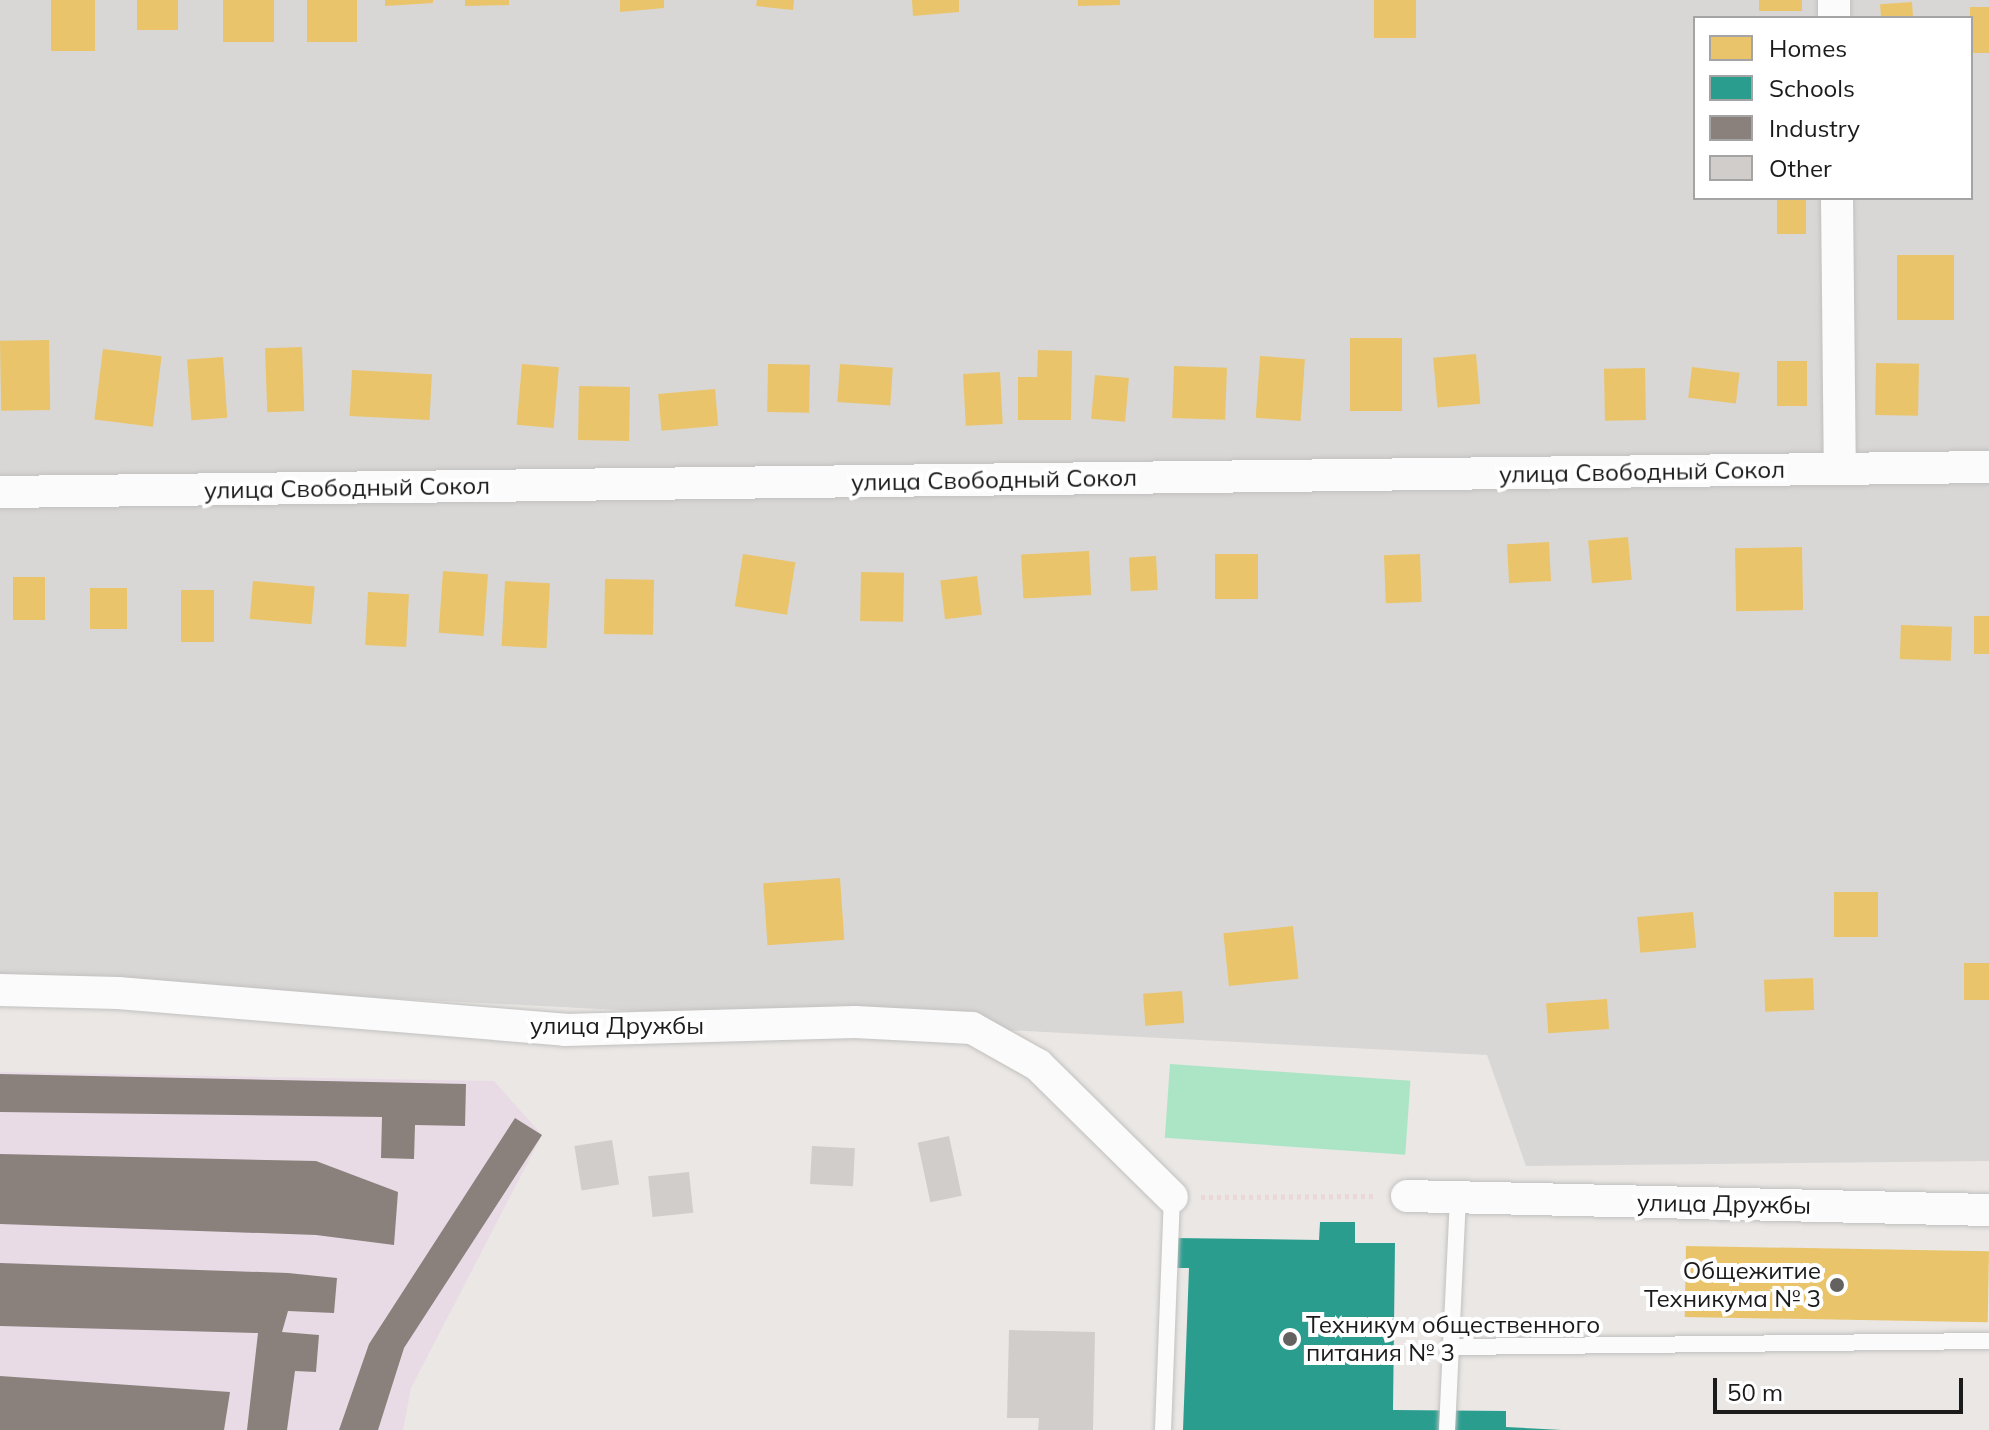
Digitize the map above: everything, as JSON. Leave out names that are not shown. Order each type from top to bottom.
[{"type":"street","points":[[1837,200],[1840,469]]},
{"type":"street","name":"улица Свободный Сокол","points":[[0,492],[1989,467]]},
{"type":"street","name":"улица Дружбы","points":[[0,990],[118,993],[565,1030],[855,1022],[972,1028],[1038,1065],[1172,1197]]},
{"type":"street","name":"улица Дружбы","points":[[1407,1196],[1989,1210]]},
{"type":"lane","points":[[1163,1430],[1172,1197]]},
{"type":"lane","points":[[1447,1430],[1458,1199]]},
{"type":"lane","points":[[1452,1347],[1989,1341]]},
{"type":"path","points":[[1172,1197],[1407,1196]]},
{"type":"shaded area","points":[[0,0],[1989,0],[1989,1161],[1526,1166],[1487,1055],[0,978]]},
{"type":"shaded area","points":[[0,1072],[494,1081],[542,1135],[411,1388],[403,1430],[0,1430]]},
{"type":"green space","points":[[1170,1064],[1410,1081],[1405,1155],[1165,1138]]},
{"type":"building: Homes","points":[[51,0],[95,0],[95,51],[51,51]]},
{"type":"building: Homes","points":[[137,0],[178,0],[178,30],[137,30]]},
{"type":"building: Homes","points":[[223,0],[274,0],[274,42],[223,42]]},
{"type":"building: Homes","points":[[307,0],[357,0],[357,42],[307,42]]},
{"type":"building: Homes","points":[[385,0],[433,0],[433,3],[385,6]]},
{"type":"building: Homes","points":[[465,0],[509,0],[509,5],[465,6]]},
{"type":"building: Homes","points":[[620,0],[664,0],[664,8],[620,12]]},
{"type":"building: Homes","points":[[757,0],[794,0],[793,10],[756,6]]},
{"type":"building: Homes","points":[[912,0],[959,0],[959,12],[913,16]]},
{"type":"building: Homes","points":[[1078,0],[1120,0],[1120,5],[1078,6]]},
{"type":"building: Homes","points":[[1374,0],[1416,0],[1416,38],[1374,38]]},
{"type":"building: Homes","points":[[1759,0],[1802,0],[1802,11],[1759,11]]},
{"type":"building: Homes","points":[[1912,2],[1913,16],[1881,16],[1880,4]]},
{"type":"building: Homes","points":[[1970,7],[1989,7],[1989,53],[1973,53],[1973,16],[1970,16]]},
{"type":"building: Homes","points":[[1777,200],[1806,200],[1806,234],[1777,234]]},
{"type":"building: Homes","points":[[1897,255],[1954,255],[1954,320],[1897,320]]},
{"type":"building: Homes","points":[[1350,338],[1402,338],[1402,411],[1350,411]]},
{"type":"building: Homes","points":[[49,340],[50,410],[1,411],[0,341]]},
{"type":"building: Homes","points":[[302,347],[304,411],[267,412],[265,348]]},
{"type":"building: Homes","points":[[103,349],[162,356],[153,427],[94,419]]},
{"type":"building: Homes","points":[[1038,350],[1072,351],[1071,420],[1018,420],[1018,377],[1037,377]]},
{"type":"building: Homes","points":[[1476,354],[1480,404],[1438,408],[1433,358]]},
{"type":"building: Homes","points":[[1260,356],[1305,359],[1301,421],[1256,418]]},
{"type":"building: Homes","points":[[223,357],[227,418],[191,420],[187,360]]},
{"type":"building: Homes","points":[[1777,361],[1807,361],[1807,406],[1777,406]]},
{"type":"building: Homes","points":[[1876,363],[1919,364],[1918,416],[1875,415]]},
{"type":"building: Homes","points":[[522,364],[559,367],[554,428],[517,425]]},
{"type":"building: Homes","points":[[768,364],[810,365],[809,413],[767,412]]},
{"type":"building: Homes","points":[[840,364],[893,368],[890,406],[837,402]]},
{"type":"building: Homes","points":[[1174,366],[1227,368],[1225,420],[1172,418]]},
{"type":"building: Homes","points":[[1692,367],[1740,373],[1736,404],[1688,398]]},
{"type":"building: Homes","points":[[1645,368],[1646,420],[1605,421],[1604,369]]},
{"type":"building: Homes","points":[[352,370],[432,374],[429,420],[350,416]]},
{"type":"building: Homes","points":[[1000,372],[1003,424],[966,426],[963,374]]},
{"type":"building: Homes","points":[[1095,375],[1129,378],[1125,422],[1091,419]]},
{"type":"building: Homes","points":[[579,386],[630,387],[629,441],[578,440]]},
{"type":"building: Homes","points":[[715,389],[718,426],[661,431],[658,394]]},
{"type":"building: Homes","points":[[1628,537],[1632,580],[1592,583],[1588,540]]},
{"type":"building: Homes","points":[[1549,542],[1551,581],[1509,583],[1507,544]]},
{"type":"building: Homes","points":[[1802,547],[1803,610],[1736,611],[1735,548]]},
{"type":"building: Homes","points":[[1089,551],[1091,595],[1023,598],[1021,555]]},
{"type":"building: Homes","points":[[743,554],[795,562],[787,615],[735,606]]},
{"type":"building: Homes","points":[[1215,554],[1258,554],[1258,599],[1215,599]]},
{"type":"building: Homes","points":[[1420,554],[1422,602],[1386,603],[1384,555]]},
{"type":"building: Homes","points":[[1156,556],[1158,590],[1131,591],[1129,557]]},
{"type":"building: Homes","points":[[443,571],[488,574],[484,636],[439,633]]},
{"type":"building: Homes","points":[[861,572],[904,573],[903,622],[860,621]]},
{"type":"building: Homes","points":[[977,576],[982,615],[945,619],[940,581]]},
{"type":"building: Homes","points":[[13,577],[45,577],[45,620],[13,620]]},
{"type":"building: Homes","points":[[605,579],[654,580],[653,635],[604,634]]},
{"type":"building: Homes","points":[[253,581],[315,586],[311,624],[250,619]]},
{"type":"building: Homes","points":[[505,581],[550,583],[547,648],[502,646]]},
{"type":"building: Homes","points":[[90,588],[127,588],[127,629],[90,629]]},
{"type":"building: Homes","points":[[181,590],[214,590],[214,642],[181,642]]},
{"type":"building: Homes","points":[[368,592],[409,594],[406,647],[365,645]]},
{"type":"building: Homes","points":[[1974,616],[1989,616],[1989,654],[1974,654]]},
{"type":"building: Homes","points":[[1901,625],[1952,627],[1951,661],[1900,659]]},
{"type":"building: Homes","points":[[840,878],[844,940],[768,945],[763,883]]},
{"type":"building: Homes","points":[[1834,892],[1878,892],[1878,937],[1834,937]]},
{"type":"building: Homes","points":[[1693,912],[1696,948],[1640,953],[1637,917]]},
{"type":"building: Homes","points":[[1293,926],[1299,979],[1229,986],[1223,933]]},
{"type":"building: Homes","points":[[1964,963],[1989,963],[1989,1000],[1964,1000]]},
{"type":"building: Homes","points":[[1813,978],[1814,1010],[1765,1012],[1764,980]]},
{"type":"building: Homes","points":[[1182,991],[1184,1023],[1145,1026],[1143,994]]},
{"type":"building: Homes","points":[[1607,999],[1609,1029],[1548,1033],[1546,1003]]},
{"type":"building: Homes","name":"Общежитие Техникума № 3","points":[[1686,1246],[1989,1251],[1988,1322],[1685,1317]]},
{"type":"building: Schools","name":"Техникум общественного питания № 3","points":[[1320,1222],[1355,1222],[1355,1243],[1395,1243],[1393,1410],[1506,1411],[1506,1427],[1562,1430],[1183,1430],[1189,1268],[1172,1268],[1173,1238],[1319,1240]]},
{"type":"building: Industry","points":[[0,1074],[466,1084],[465,1126],[415,1125],[414,1159],[381,1158],[382,1117],[0,1112]]},
{"type":"building: Industry","points":[[515,1118],[542,1135],[404,1348],[378,1430],[339,1430],[369,1344]]},
{"type":"building: Industry","points":[[0,1154],[316,1161],[398,1192],[394,1245],[316,1235],[0,1224]]},
{"type":"building: Industry","points":[[0,1263],[288,1273],[337,1278],[334,1313],[288,1311],[282,1332],[319,1335],[316,1372],[295,1371],[287,1430],[247,1430],[258,1333],[0,1326]]},
{"type":"building: Industry","points":[[0,1376],[230,1392],[224,1430],[0,1430]]},
{"type":"building: Other","points":[[949,1136],[962,1196],[930,1202],[918,1143]]},
{"type":"building: Other","points":[[612,1140],[619,1184],[582,1190],[574,1146]]},
{"type":"building: Other","points":[[812,1146],[855,1148],[853,1186],[810,1184]]},
{"type":"building: Other","points":[[689,1172],[693,1213],[653,1217],[648,1176]]},
{"type":"building: Other","points":[[1009,1330],[1095,1332],[1093,1430],[1038,1430],[1039,1418],[1007,1418]]},
{"type":"place","name":"Общежитие Техникума № 3","points":[[1837,1285]]},
{"type":"place","name":"Техникум общественного питания № 3","points":[[1290,1339]]}]
